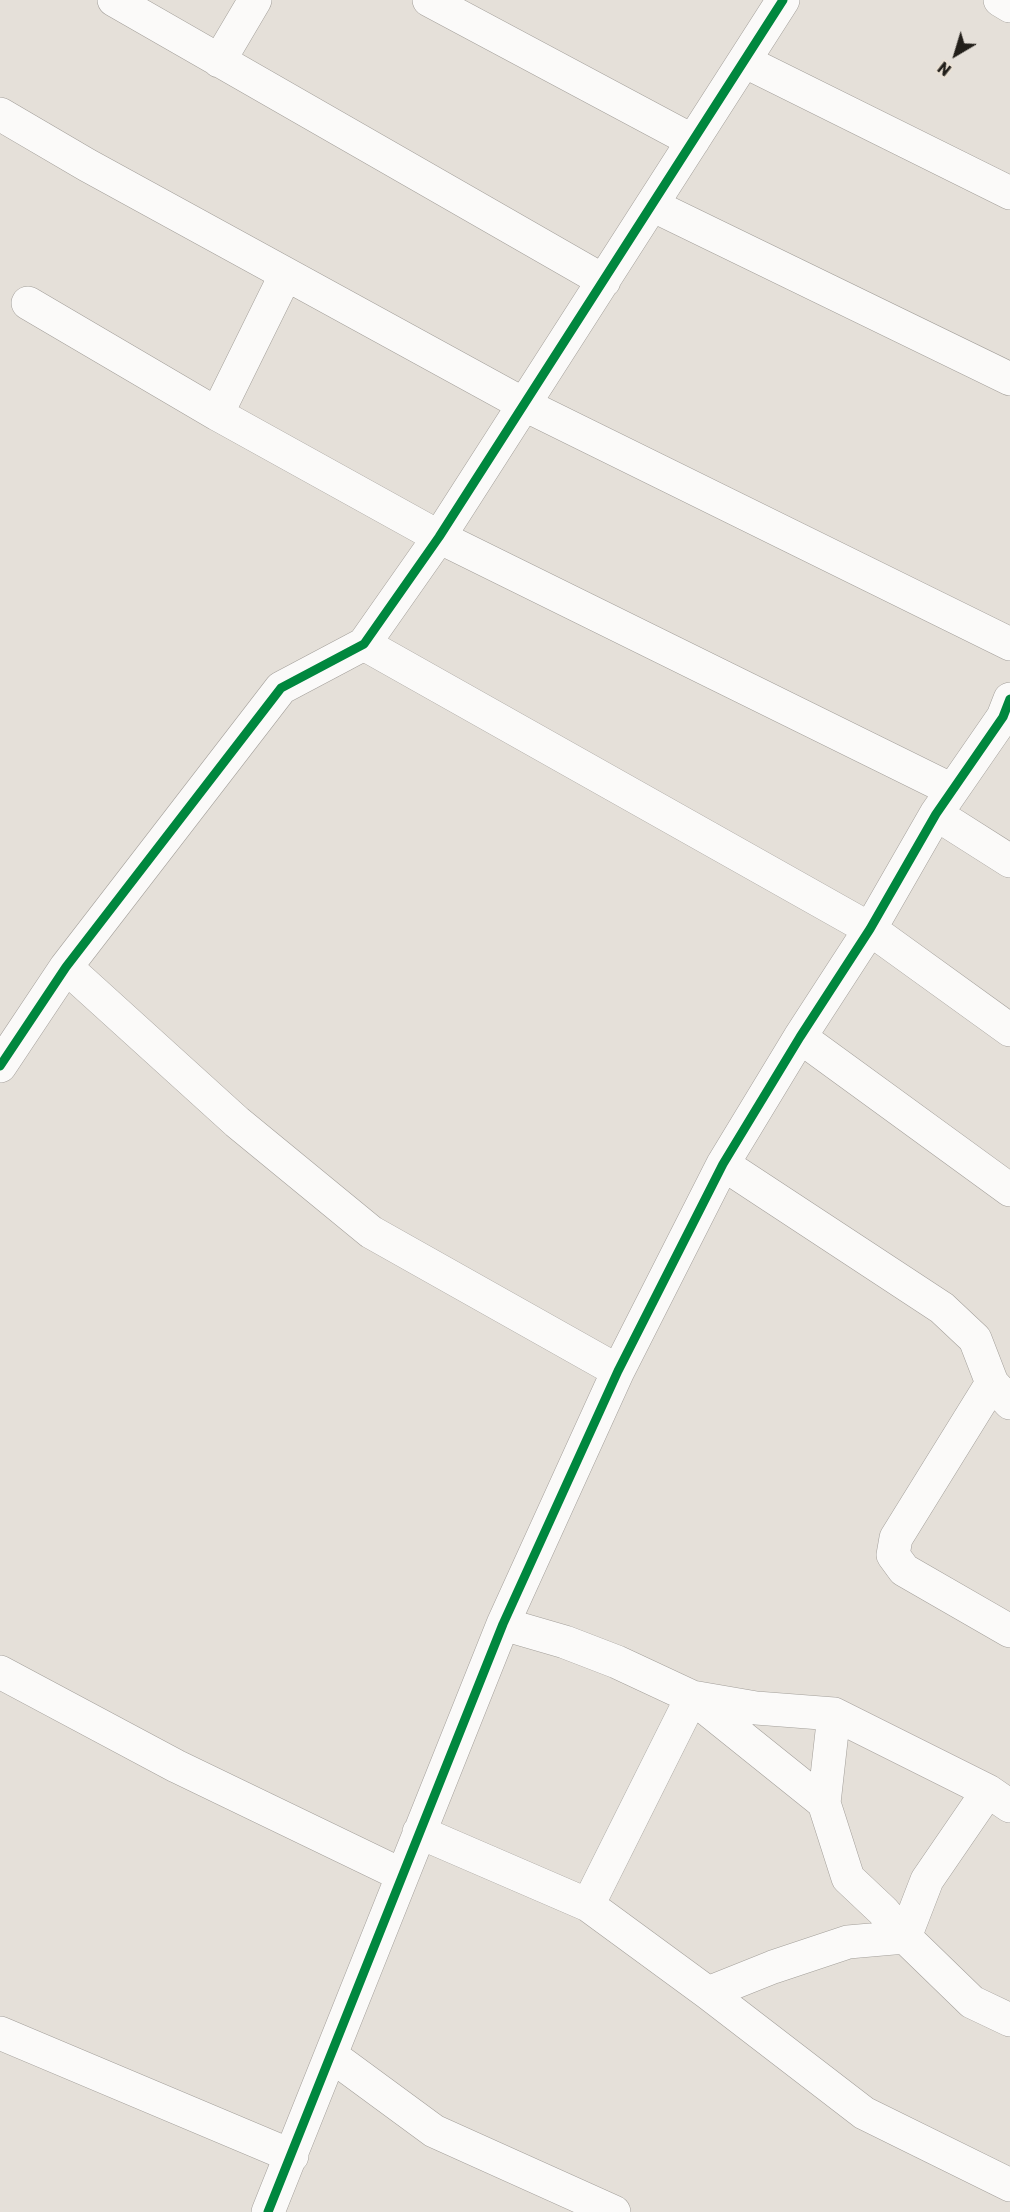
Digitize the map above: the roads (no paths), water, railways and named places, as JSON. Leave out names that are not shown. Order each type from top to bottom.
[{"type":"street","points":[[114,0],[604,281]]},
{"type":"street","points":[[219,61],[255,0]]},
{"type":"street","points":[[429,0],[693,141]]},
{"type":"street","points":[[0,1066],[66,967],[281,688],[364,644],[439,537],[525,405],[783,0]]},
{"type":"street","points":[[1000,0],[1010,6]]},
{"type":"street","points":[[744,61],[1010,193]]},
{"type":"street","points":[[0,114],[87,165],[525,405],[1010,644]]},
{"type":"street","points":[[652,205],[1010,379]]},
{"type":"street","points":[[217,414],[286,274]]},
{"type":"street","points":[[28,303],[217,414],[439,537],[944,802],[1010,861]]},
{"type":"street","points":[[364,644],[870,929],[1010,1030]]},
{"type":"street","points":[[268,2212],[503,1624],[618,1371],[723,1164],[800,1037],[870,929],[944,802],[1008,713]]},
{"type":"street","points":[[66,967],[237,1122],[371,1232],[618,1371]]},
{"type":"street","points":[[800,1037],[1010,1190]]},
{"type":"street","points":[[723,1164],[942,1308],[975,1339],[1001,1393],[896,1538],[893,1555],[904,1570],[1010,1631]]},
{"type":"street","points":[[503,1624],[565,1642],[692,1697],[824,1803]]},
{"type":"street","points":[[0,1672],[176,1766],[402,1875]]},
{"type":"street","points":[[692,1697],[756,1708],[834,1714],[999,1799],[927,1880],[905,1937]]},
{"type":"street","points":[[588,1905],[692,1697]]},
{"type":"street","points":[[834,1714],[824,1803],[848,1878],[972,2002],[1010,2020]]},
{"type":"street","points":[[419,1832],[588,1905],[864,2114],[1010,2185]]},
{"type":"street","points":[[708,1994],[773,1967],[848,1942],[905,1937]]},
{"type":"street","points":[[0,2033],[292,2156]]},
{"type":"street","points":[[332,2056],[434,2131],[614,2212]]}]
